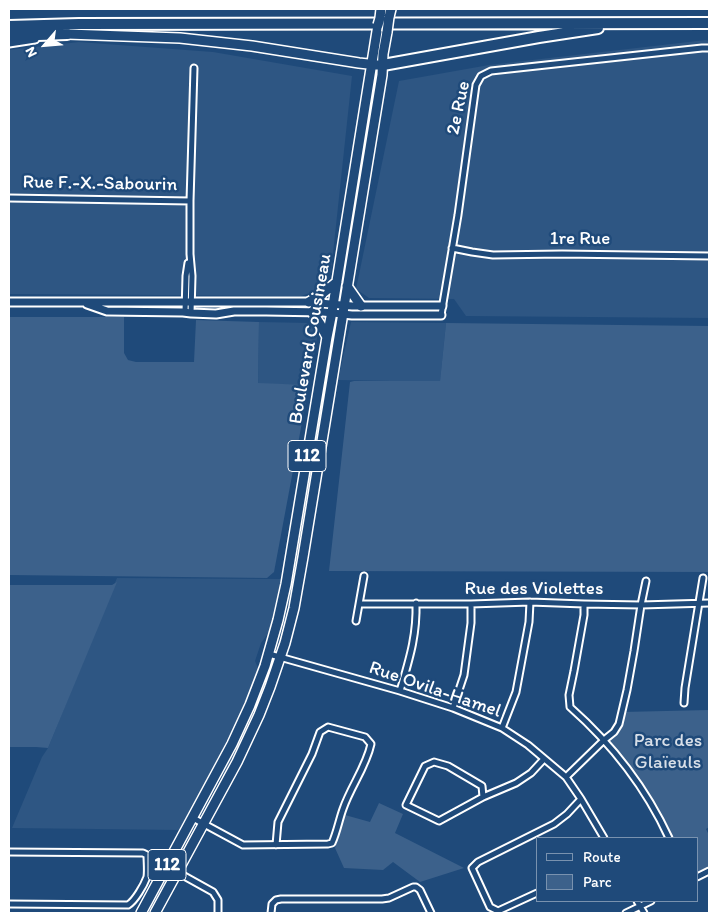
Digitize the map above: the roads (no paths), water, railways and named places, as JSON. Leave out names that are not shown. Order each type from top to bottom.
[{"type":"highway","points":[[377,65],[539,37],[636,23]]},
{"type":"highway","points":[[9,26],[70,24],[709,23]]},
{"type":"highway","points":[[9,36],[67,34]]},
{"type":"main road","name":"Boulevard Cousineau","points":[[155,913],[251,734],[266,697],[290,624],[299,583],[347,286],[377,65],[377,32],[381,9]]},
{"type":"main road","name":"Boulevard Cousineau","points":[[141,913],[194,818],[241,727],[254,696],[278,620],[286,584],[327,337],[377,65],[387,32],[391,9]]},
{"type":"main road","points":[[67,34],[180,38],[252,46],[377,65]]},
{"type":"main road","points":[[327,337],[311,307],[323,293],[337,282]]},
{"type":"main road","points":[[347,286],[361,306]]},
{"type":"street","points":[[9,43],[67,34]]},
{"type":"street","name":"2e Rue","points":[[440,315],[476,85],[481,76],[491,71],[709,48]]},
{"type":"street","name":"Rue F.-X.-Sabourin","points":[[188,313],[186,276],[190,254],[194,68]]},
{"type":"street","name":"Rue F.-X.-Sabourin","points":[[9,198],[190,201]]},
{"type":"street","name":"1re Rue","points":[[452,248],[481,254],[499,255],[709,256]]},
{"type":"street","points":[[9,302],[188,302],[440,315]]},
{"type":"street","points":[[82,302],[108,311],[218,314],[234,311],[311,307]]},
{"type":"street","points":[[343,310],[361,306],[442,306]]},
{"type":"street","points":[[356,621],[364,576]]},
{"type":"street","points":[[684,703],[703,578]]},
{"type":"street","points":[[566,777],[614,732],[619,724],[627,690],[640,605],[646,581]]},
{"type":"street","points":[[502,728],[516,692],[529,622],[530,602]]},
{"type":"street","name":"Rue des Violettes","points":[[359,604],[530,602],[640,605],[709,603]]},
{"type":"street","points":[[400,691],[412,648],[416,603]]},
{"type":"street","points":[[453,708],[464,675],[471,624],[471,604]]},
{"type":"street","points":[[584,604],[584,615],[569,695],[570,708],[604,740],[634,776],[662,822],[669,837]]},
{"type":"street","name":"Rue Ovila-Hamel","points":[[268,654],[400,691],[453,708],[502,728],[528,745],[566,777],[603,837]]},
{"type":"street","points":[[194,818],[243,845],[276,845],[328,844],[332,843],[342,809],[368,758],[371,744],[365,737],[328,727],[320,732],[312,754],[278,822],[276,845]]},
{"type":"street","points":[[483,797],[482,786],[448,766],[434,762],[425,766],[406,805],[439,821],[483,797],[516,783],[531,773],[544,759]]},
{"type":"street","points":[[536,892],[498,911],[490,907],[472,868],[478,862],[554,824],[581,799]]},
{"type":"street","points":[[9,852],[142,853],[146,854],[147,876],[134,901],[130,904],[9,904]]},
{"type":"street","points":[[177,872],[213,892],[218,900],[218,913]]},
{"type":"street","points":[[272,913],[272,904],[276,900],[382,899],[389,898],[413,887],[420,890],[431,913]]},
{"type":"street","points":[[626,913],[639,903],[644,913]]},
{"type":"park label","name":"Parc des Glaïeuls","points":[[668,752]]}]
